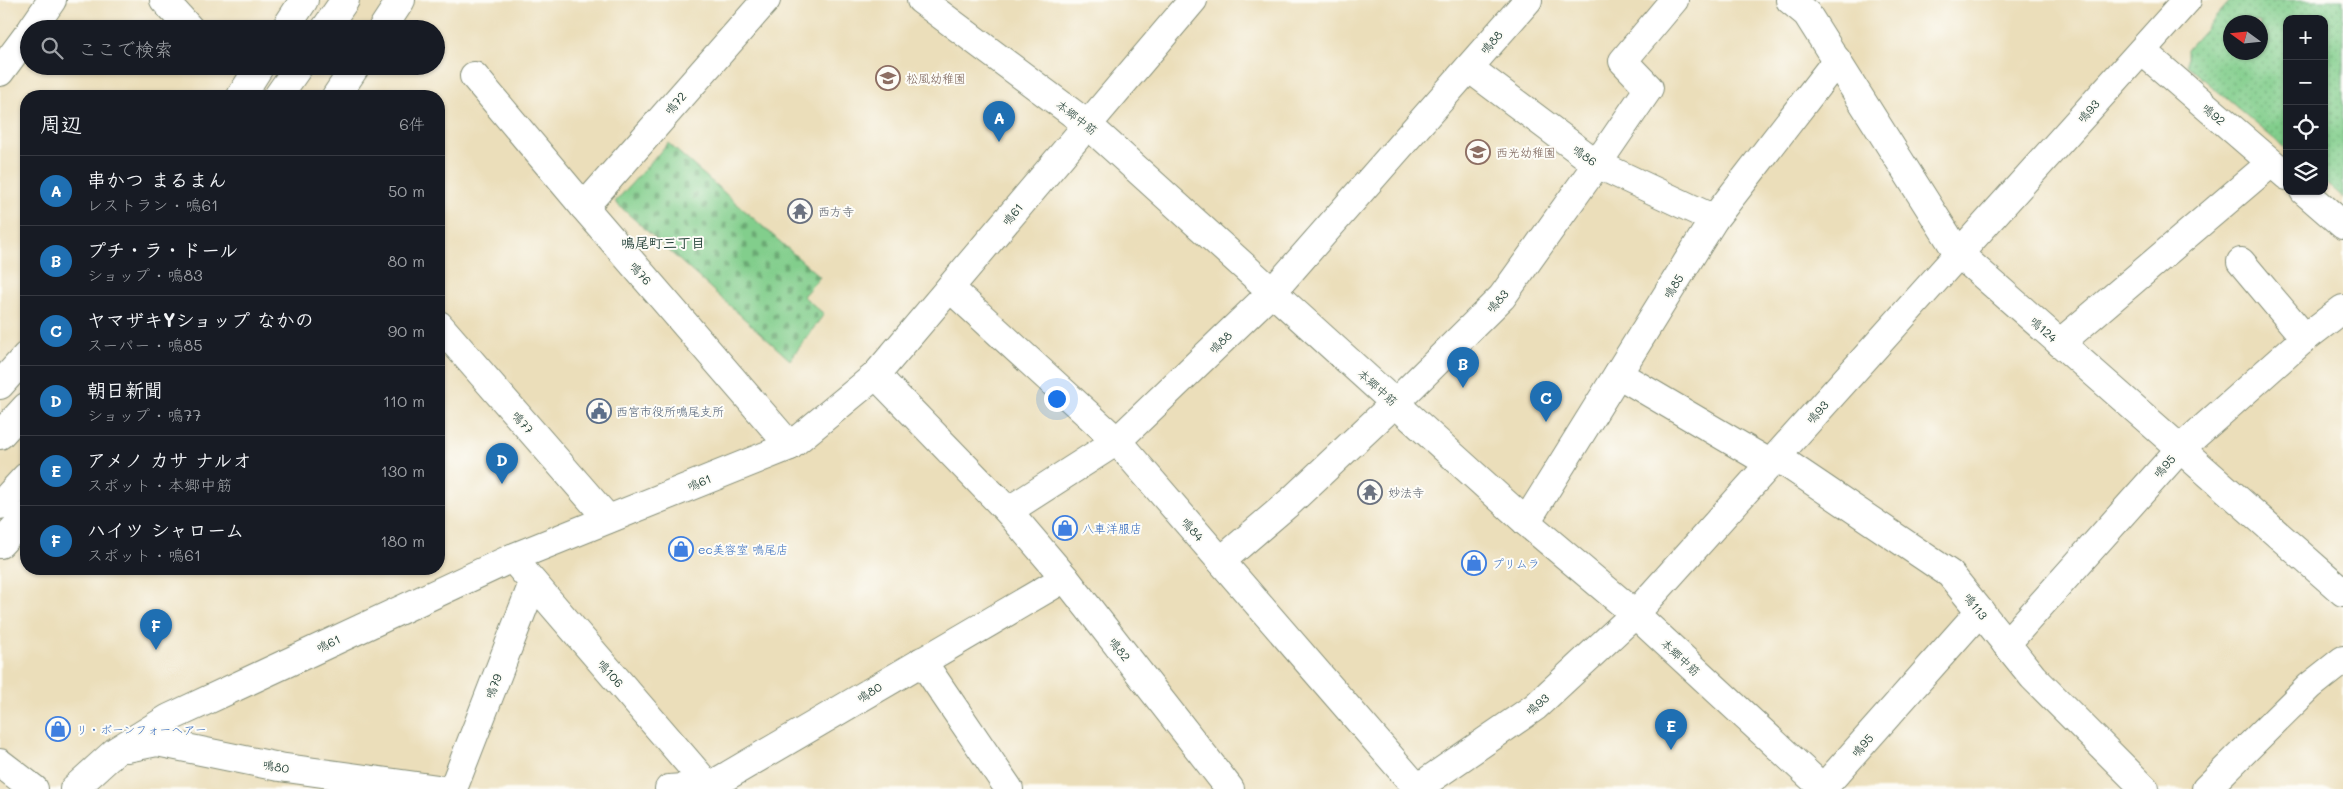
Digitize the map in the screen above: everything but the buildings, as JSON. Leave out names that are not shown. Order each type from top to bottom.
[{"type":"main road","points":[[38,20],[52,0]]},
{"type":"main road","points":[[164,0],[182,20]]},
{"type":"main road","points":[[291,20],[304,0]]},
{"type":"main road","points":[[331,20],[344,0]]},
{"type":"main road","points":[[388,20],[402,0]]},
{"type":"main road","points":[[409,20],[422,0]]},
{"type":"main road","name":"鳴72","points":[[584,207],[766,0]]},
{"type":"main road","name":"本郷中筋","points":[[921,0],[1087,124],[1526,522],[1635,614],[1824,789]]},
{"type":"main road","name":"鳴61","points":[[74,789],[116,751],[169,718],[512,558],[790,446],[876,375],[1193,0]]},
{"type":"main road","name":"鳴88","points":[[1008,511],[1117,441],[1273,291],[1528,0]]},
{"type":"main road","name":"鳴83","points":[[1221,561],[1291,501],[1395,403],[1502,297],[1649,88],[1623,61],[1674,0]]},
{"type":"main road","name":"鳴93","points":[[1417,789],[1535,708],[1635,614],[2187,0]]},
{"type":"main road","name":"鳴124","points":[[1805,5],[1837,60],[1958,253],[2343,592]]},
{"type":"main road","points":[[0,72],[20,45]]},
{"type":"main road","name":"鳴92","points":[[2142,51],[2279,170]]},
{"type":"main road","name":"鳴85","points":[[1526,522],[1714,220],[1837,60]]},
{"type":"main road","name":"鳴86","points":[[1469,68],[1597,164],[1714,220]]},
{"type":"main road","points":[[244,90],[254,75]]},
{"type":"main road","points":[[282,90],[293,75]]},
{"type":"main road","points":[[340,90],[350,75]]},
{"type":"main road","points":[[362,90],[372,75]]},
{"type":"main road","name":"鳴76","points":[[474,76],[790,446]]},
{"type":"main road","points":[[2060,343],[2279,170]]},
{"type":"main road","points":[[2309,195],[2343,225]]},
{"type":"main road","points":[[2240,262],[2305,338]]},
{"type":"main road","name":"鳴84","points":[[950,288],[1117,441],[1417,789]]},
{"type":"main road","name":"鳴95","points":[[2006,644],[2180,448],[2305,338],[2343,309]]},
{"type":"main road","name":"鳴77","points":[[445,332],[608,519]]},
{"type":"main road","points":[[0,385],[20,363]]},
{"type":"main road","name":"鳴113","points":[[1618,374],[1774,461],[1950,574],[2032,677],[2145,789]]},
{"type":"main road","points":[[876,375],[1008,511]]},
{"type":"main road","points":[[0,435],[20,413]]},
{"type":"main road","points":[[0,505],[20,483]]},
{"type":"main road","name":"鳴82","points":[[1008,511],[1065,578],[1230,789]]},
{"type":"main road","points":[[0,544],[20,522]]},
{"type":"main road","name":"鳴106","points":[[512,558],[710,788]]},
{"type":"main road","name":"鳴80","points":[[668,789],[710,788],[1065,578]]},
{"type":"main road","name":"鳴79","points":[[453,789],[533,583]]},
{"type":"main road","name":"鳴95","points":[[1824,789],[1980,611]]},
{"type":"main road","points":[[2206,789],[2310,686],[2343,660]]},
{"type":"main road","points":[[922,661],[1009,789]]},
{"type":"main road","name":"鳴80","points":[[116,751],[157,742],[279,767],[438,789]]},
{"type":"main road","points":[[0,763],[34,789]]},
{"type":"green space","points":[[2231,0],[2343,0],[2343,198],[2328,185],[2328,15],[2283,15],[2283,147],[2187,65],[2187,49]]},
{"type":"green space","points":[[668,143],[820,277],[803,296],[824,314],[790,360],[615,202]]},
{"type":"place","name":"松風幼稚園","points":[[888,78]]},
{"type":"place","name":"串かつ まるまん","points":[[999,142]]},
{"type":"place","name":"西光幼稚園","points":[[1478,152]]},
{"type":"place","name":"西方寺","points":[[800,211]]},
{"type":"place","name":"プチ・ラ・ドール","points":[[1463,388]]},
{"type":"place","name":"西宮市役所鳴尾支所","points":[[599,411]]},
{"type":"place","name":"ヤマザキYショップ なかの","points":[[1546,422]]},
{"type":"place","name":"朝日新聞","points":[[502,484]]},
{"type":"place","name":"妙法寺","points":[[1370,492]]},
{"type":"place","name":"八車洋服店","points":[[1065,528]]},
{"type":"place","name":"ec美容室 鳴尾店","points":[[681,549]]},
{"type":"place","name":"プリムラ","points":[[1474,563]]},
{"type":"place","name":"ハイツ シャローム","points":[[156,650]]},
{"type":"place","name":"リ・ボーンフォーヘアー","points":[[58,729]]},
{"type":"place","name":"アメノ カサ ナルオ","points":[[1671,750]]},
{"type":"district","name":"鳴尾町三丁目","points":[[663,242]]}]
